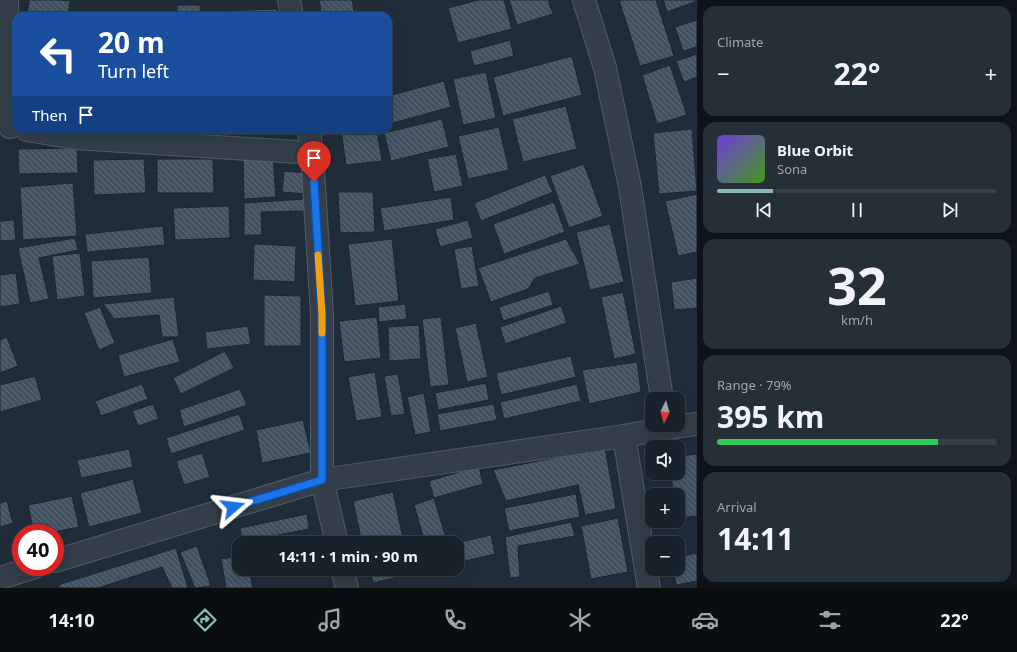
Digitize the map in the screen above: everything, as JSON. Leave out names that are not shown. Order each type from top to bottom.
[{"type":"street","points":[[6,0],[12,110]]},
{"type":"street","points":[[289,0],[291,12]]},
{"type":"street","points":[[584,0],[605,68],[630,187],[661,392]]},
{"type":"street","points":[[51,134],[76,138],[312,153]]},
{"type":"street","points":[[310,134],[322,314],[322,480],[335,536]]},
{"type":"street","points":[[685,425],[697,424]]},
{"type":"street","points":[[64,558],[322,480],[624,436],[645,432]]},
{"type":"street","points":[[624,436],[649,588]]},
{"type":"street","points":[[0,578],[12,574]]},
{"type":"street","points":[[344,576],[347,588]]},
{"type":"building","points":[[29,0],[70,1],[69,12],[28,12]]},
{"type":"building","points":[[319,0],[352,0],[354,12],[321,12]]},
{"type":"building","points":[[478,0],[504,0],[512,29],[458,43],[448,8]]},
{"type":"building","points":[[509,0],[548,0],[553,14],[517,25]]},
{"type":"building","points":[[619,0],[656,0],[674,56],[640,66]]},
{"type":"building","points":[[663,0],[697,0],[697,1],[667,12]]},
{"type":"building","points":[[177,5],[200,5],[201,12],[177,12]]},
{"type":"building","points":[[277,9],[277,12],[214,11]]},
{"type":"building","points":[[697,20],[697,47],[683,51],[675,27]]},
{"type":"building","points":[[510,40],[514,56],[474,66],[470,51]]},
{"type":"building","points":[[697,54],[697,77],[684,82],[676,61]]},
{"type":"building","points":[[572,56],[582,95],[503,116],[493,77]]},
{"type":"building","points":[[670,65],[687,115],[657,124],[642,75]]},
{"type":"building","points":[[486,72],[496,118],[463,125],[453,79]]},
{"type":"building","points":[[444,81],[451,107],[392,123],[392,95]]},
{"type":"building","points":[[566,106],[577,149],[523,162],[512,119]]},
{"type":"building","points":[[442,119],[449,147],[391,161],[384,134],[392,134],[392,131]]},
{"type":"building","points":[[499,127],[509,170],[468,179],[458,136]]},
{"type":"building","points":[[692,129],[697,191],[659,194],[653,133]]},
{"type":"building","points":[[342,134],[378,134],[382,161],[346,165]]},
{"type":"building","points":[[77,148],[78,173],[19,174],[18,149]]},
{"type":"building","points":[[456,154],[463,186],[434,192],[427,159]]},
{"type":"building","points":[[273,156],[276,197],[244,199],[243,158]]},
{"type":"building","points":[[144,159],[146,193],[94,195],[93,160]]},
{"type":"building","points":[[157,159],[213,159],[214,193],[157,193]]},
{"type":"building","points":[[584,164],[603,216],[569,228],[550,176]]},
{"type":"building","points":[[284,171],[306,173],[305,194],[282,192]]},
{"type":"building","points":[[545,175],[553,192],[481,221],[474,203]]},
{"type":"building","points":[[73,183],[77,236],[23,240],[20,187]]},
{"type":"building","points":[[338,192],[373,192],[375,232],[340,233]]},
{"type":"building","points":[[697,194],[697,252],[678,256],[665,201]]},
{"type":"building","points":[[451,197],[454,220],[384,231],[380,208]]},
{"type":"building","points":[[305,199],[306,211],[261,212],[262,235],[244,235],[244,203]]},
{"type":"building","points":[[554,202],[565,232],[504,254],[493,224]]},
{"type":"building","points":[[229,206],[230,238],[175,240],[173,208]]},
{"type":"building","points":[[14,220],[16,240],[0,241],[0,221]]},
{"type":"building","points":[[468,220],[473,238],[440,247],[435,229]]},
{"type":"building","points":[[610,224],[624,282],[590,290],[576,232]]},
{"type":"building","points":[[163,226],[165,245],[87,252],[85,234]]},
{"type":"building","points":[[75,238],[78,250],[39,258],[49,299],[30,303],[18,248]]},
{"type":"building","points":[[392,239],[399,301],[355,306],[348,244]]},
{"type":"building","points":[[566,239],[580,264],[535,278],[528,289],[491,302],[478,268]]},
{"type":"building","points":[[254,244],[296,246],[295,282],[253,280]]},
{"type":"building","points":[[472,246],[479,286],[461,289],[454,249]]},
{"type":"building","points":[[80,253],[85,296],[57,300],[52,256]]},
{"type":"building","points":[[149,257],[152,293],[93,298],[91,261]]},
{"type":"building","points":[[16,273],[20,304],[0,307],[0,275]]},
{"type":"building","points":[[697,278],[697,308],[674,310],[671,282]]},
{"type":"building","points":[[549,291],[553,305],[503,321],[499,307]]},
{"type":"building","points":[[623,292],[636,354],[614,359],[601,297]]},
{"type":"building","points":[[264,295],[301,296],[301,346],[264,346]]},
{"type":"building","points":[[174,297],[179,337],[162,337],[159,315],[114,319],[103,304]]},
{"type":"building","points":[[405,304],[407,319],[379,322],[378,307]]},
{"type":"building","points":[[561,306],[567,323],[505,344],[500,327]]},
{"type":"building","points":[[100,307],[115,343],[99,350],[84,313]]},
{"type":"building","points":[[377,317],[381,358],[344,362],[339,321]]},
{"type":"building","points":[[441,317],[449,385],[430,387],[422,319]]},
{"type":"building","points":[[476,323],[488,377],[467,382],[455,328]]},
{"type":"building","points":[[419,325],[421,359],[389,361],[388,327]]},
{"type":"building","points":[[248,326],[251,344],[207,349],[205,332]]},
{"type":"building","points":[[7,337],[18,366],[0,373],[0,340]]},
{"type":"building","points":[[173,339],[180,362],[124,377],[118,355]]},
{"type":"building","points":[[225,351],[234,368],[181,394],[173,378]]},
{"type":"building","points":[[571,356],[576,377],[501,395],[496,373]]},
{"type":"building","points":[[637,362],[641,392],[589,404],[582,370]]},
{"type":"building","points":[[375,372],[382,417],[356,421],[348,377]]},
{"type":"building","points":[[398,374],[405,414],[391,416],[384,376]]},
{"type":"building","points":[[35,376],[42,400],[0,412],[0,385]]},
{"type":"building","points":[[486,383],[489,400],[438,410],[435,393]]},
{"type":"building","points":[[142,384],[148,399],[101,416],[95,401]]},
{"type":"building","points":[[577,384],[581,401],[504,419],[500,402]]},
{"type":"building","points":[[240,389],[247,405],[184,427],[179,410]]},
{"type":"building","points":[[424,393],[431,432],[415,435],[407,397]]},
{"type":"building","points":[[153,404],[159,419],[138,426],[132,411]]},
{"type":"building","points":[[494,404],[497,420],[440,431],[437,414]]},
{"type":"building","points":[[239,414],[245,430],[171,454],[166,438]]},
{"type":"building","points":[[303,420],[311,453],[262,463],[256,430]]},
{"type":"building","points":[[605,448],[616,509],[585,515],[578,485],[506,501],[493,470]]},
{"type":"building","points":[[129,449],[133,467],[81,478],[77,460]]},
{"type":"building","points":[[202,453],[210,477],[184,485],[176,461]]},
{"type":"building","points":[[697,454],[697,516],[685,517],[685,488],[672,488],[672,480],[685,480],[685,455]]},
{"type":"building","points":[[479,466],[483,484],[434,498],[429,481]]},
{"type":"building","points":[[133,479],[142,513],[89,527],[80,493]]},
{"type":"building","points":[[393,492],[402,536],[360,536],[353,501]]},
{"type":"building","points":[[576,494],[580,517],[509,531],[504,508]]},
{"type":"building","points":[[72,496],[79,527],[64,530],[64,524],[32,524],[28,505]]},
{"type":"building","points":[[434,498],[445,536],[423,536],[414,505]]},
{"type":"building","points":[[7,501],[13,523],[0,527],[0,503]]},
{"type":"building","points":[[307,514],[309,529],[273,536],[241,536],[240,528]]},
{"type":"building","points":[[618,518],[628,572],[591,579],[581,526]]},
{"type":"building","points":[[571,522],[575,536],[518,546],[520,577],[510,578],[505,537]]},
{"type":"building","points":[[491,535],[495,554],[464,561],[464,541]]},
{"type":"building","points":[[197,546],[211,586],[195,588],[180,552]]},
{"type":"building","points":[[176,548],[188,588],[172,588],[162,567],[98,588],[60,588],[58,585]]},
{"type":"building","points":[[697,553],[697,581],[676,585],[674,576],[685,576],[685,556]]},
{"type":"building","points":[[232,557],[232,576],[250,576],[253,588],[226,588],[221,559]]},
{"type":"building","points":[[372,576],[402,576],[373,583]]},
{"type":"slow traffic","points":[[318,255],[322,333]]},
{"type":"route","points":[[233,507],[322,480],[322,314],[314,182]]}]
